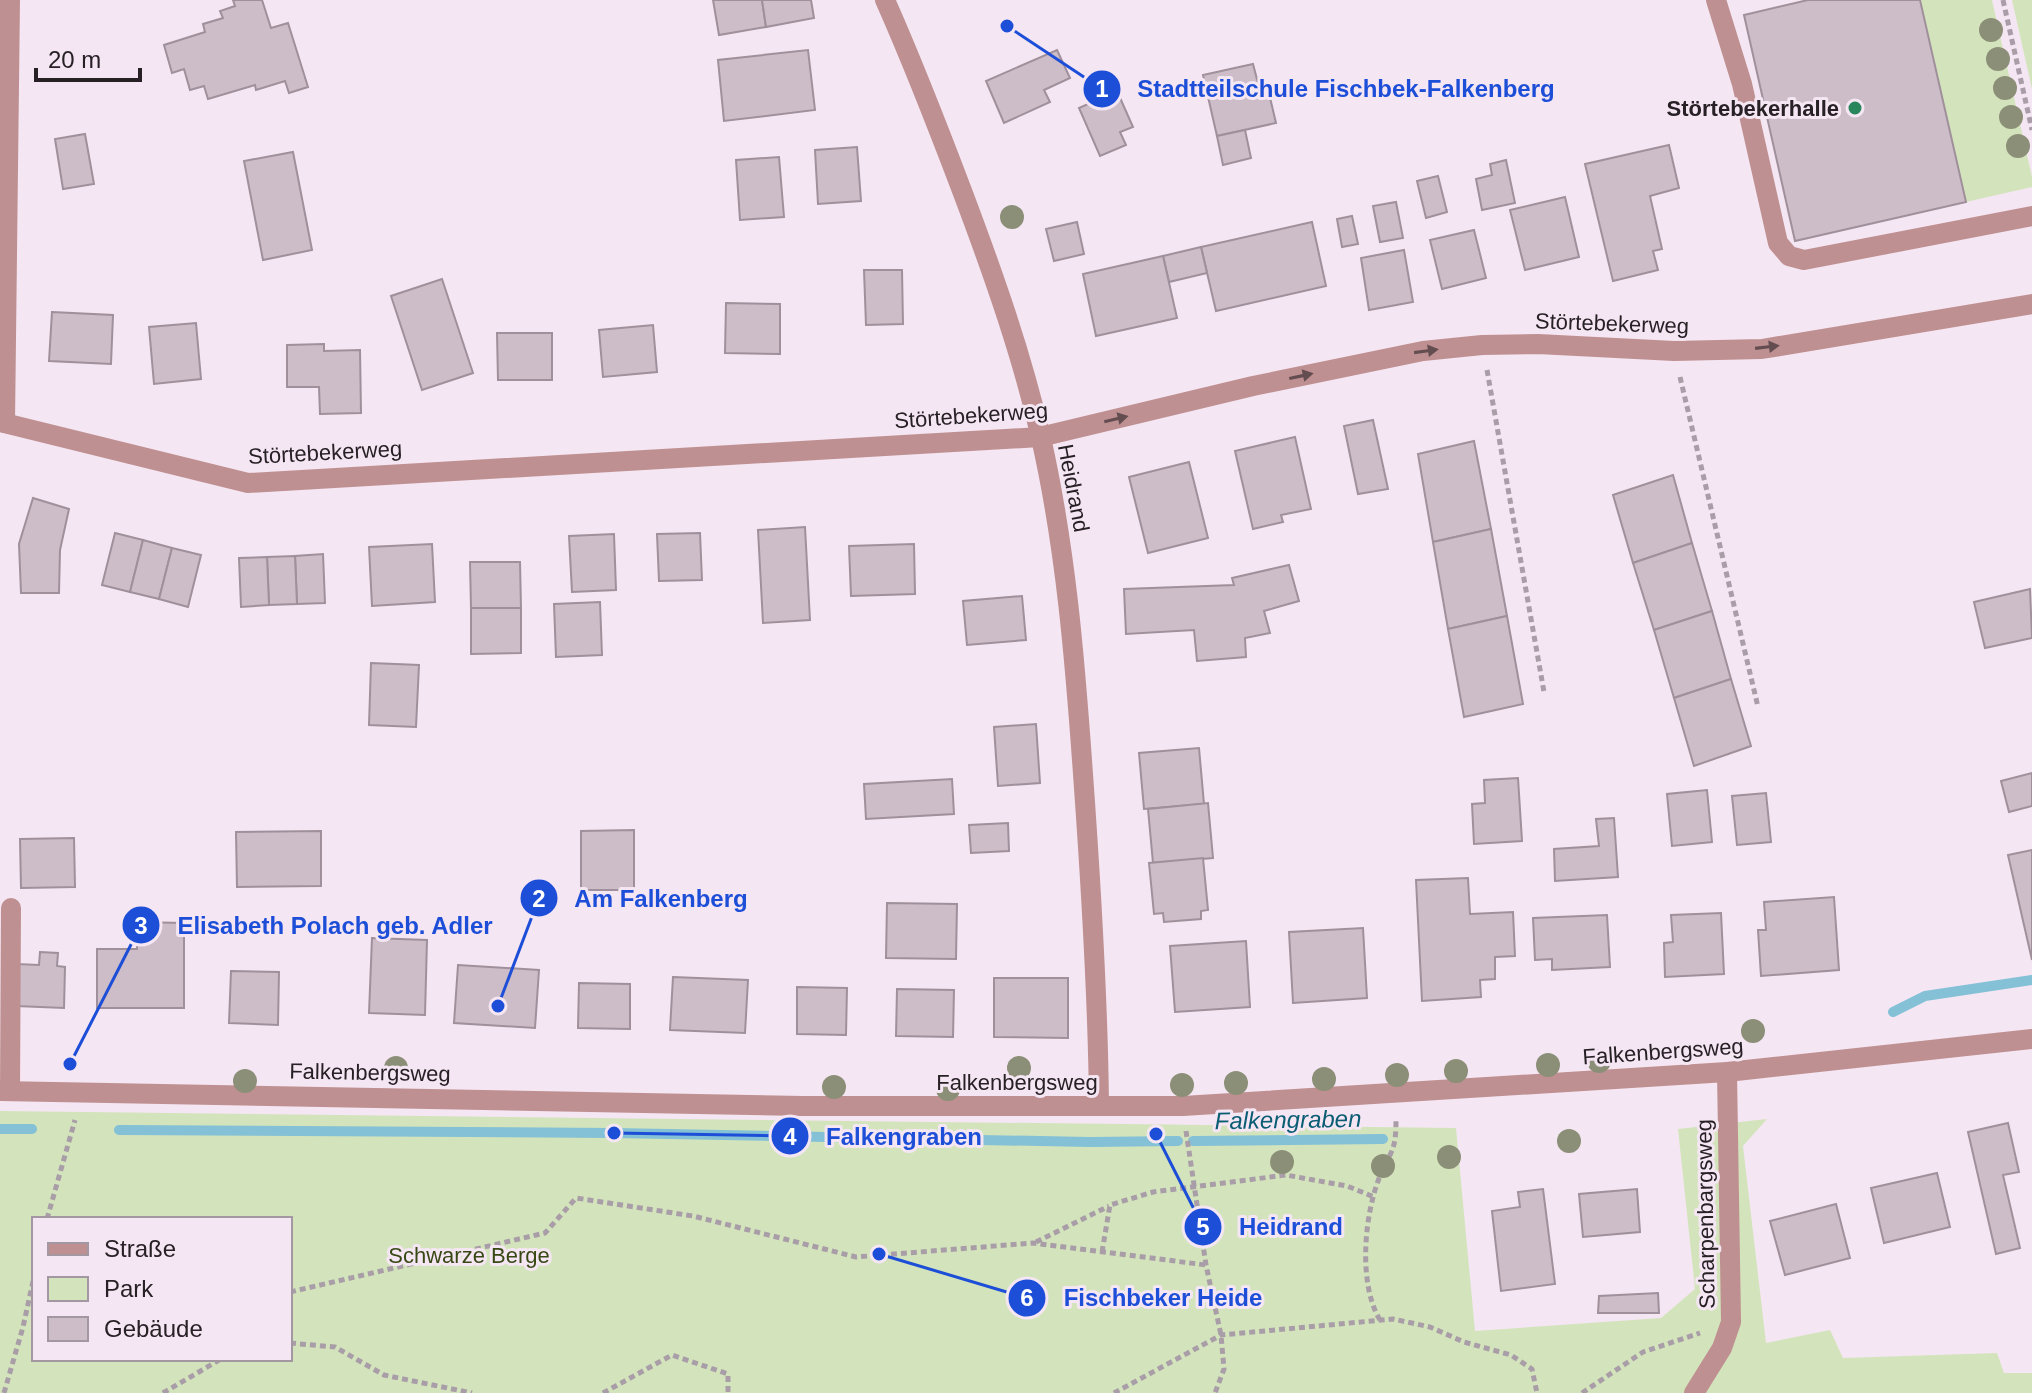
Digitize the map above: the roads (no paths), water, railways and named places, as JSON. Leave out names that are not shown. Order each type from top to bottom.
[{"type":"street","name":"Störtebekerweg","points":[[10,0],[3,423],[248,483],[1040,437],[1423,351],[1482,345],[1538,344],[1674,351],[1762,349],[2032,304]]},
{"type":"street","name":"Heidrand","points":[[885,0],[917,72],[999,289],[1040,437],[1062,552],[1075,667],[1092,904],[1099,1106]]},
{"type":"street","points":[[1716,0],[1742,84],[1778,243],[1789,256],[1804,260],[2032,216]]},
{"type":"street","points":[[5,1091],[11,908]]},
{"type":"street","name":"Falkenbergsweg","points":[[5,1091],[803,1106],[1183,1106],[1727,1072],[2032,1039]]},
{"type":"street","name":"Scharpenbargsweg","points":[[1694,1393],[1722,1348],[1731,1322],[1727,1072]]},
{"type":"waterway","name":"Falkengraben","points":[[1893,1012],[1925,996],[2032,980]]},
{"type":"waterway","name":"Falkengraben","points":[[0,1129],[32,1129]]},
{"type":"waterway","name":"Falkengraben","points":[[119,1130],[1178,1141]]},
{"type":"waterway","name":"Falkengraben","points":[[1193,1141],[1383,1139]]},
{"type":"place","name":"Stadtteilschule Fischbek-Falkenberg","points":[[1007,26]]},
{"type":"place","name":"Störtebekerhalle","points":[[1855,108]]},
{"type":"place","name":"Am Falkenberg","points":[[498,1006]]},
{"type":"place","name":"Elisabeth Polach geb. Adler","points":[[70,1064]]},
{"type":"place","name":"Falkengraben","points":[[614,1133]]},
{"type":"place","name":"Heidrand","points":[[1156,1134]]},
{"type":"place","name":"Fischbeker Heide","points":[[879,1254]]},
{"type":"park label","name":"Schwarze Berge","points":[[469,1255]]}]
